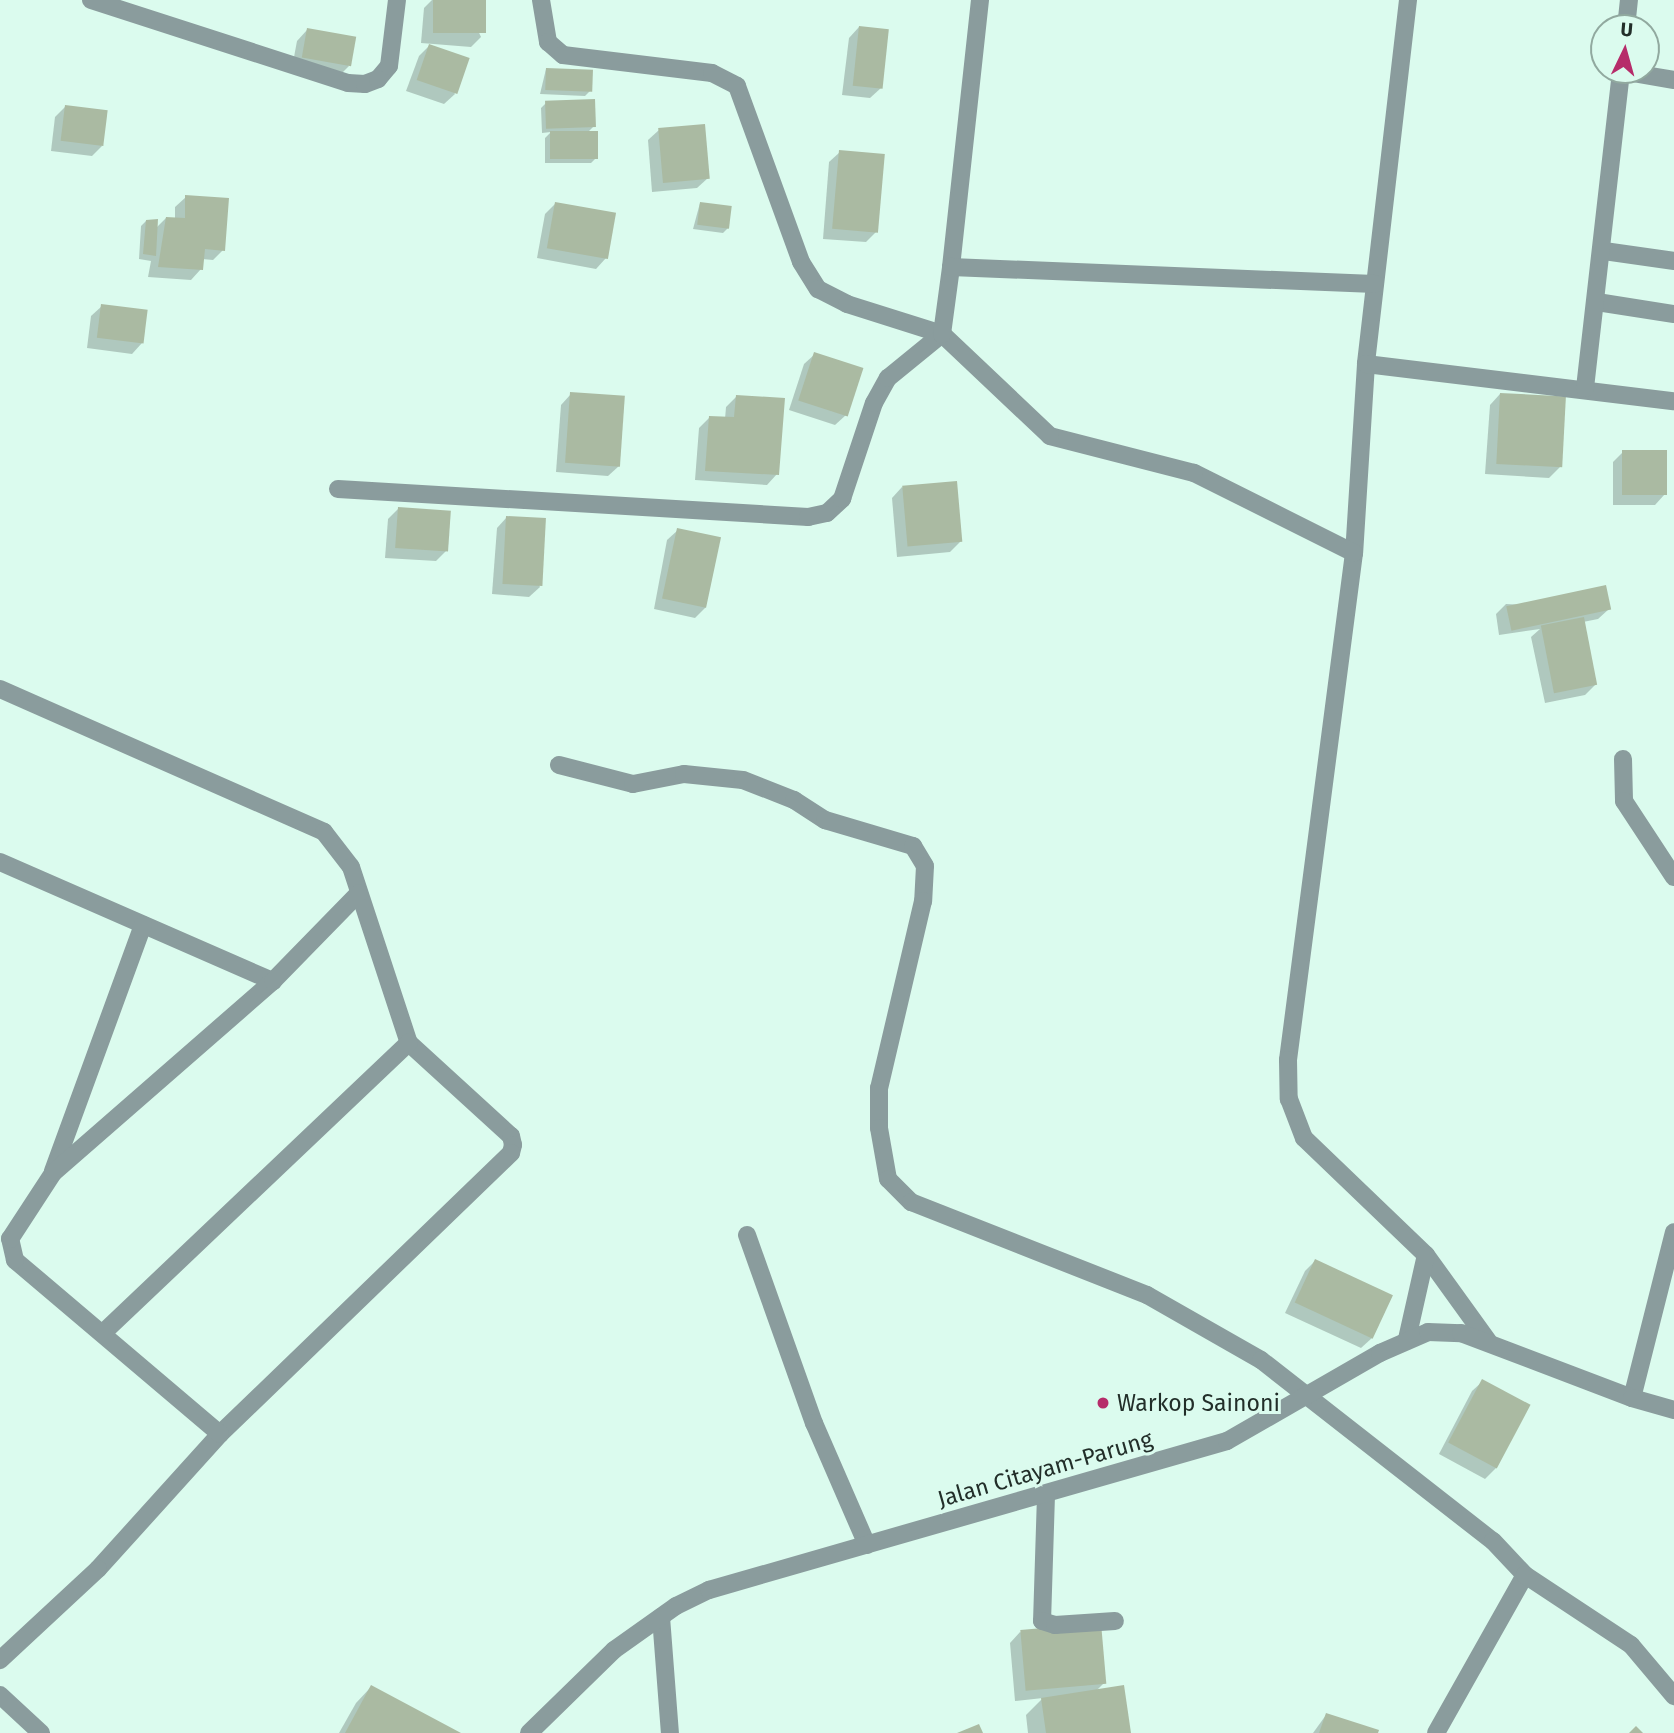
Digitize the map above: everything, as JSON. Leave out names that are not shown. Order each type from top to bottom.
[{"type":"street","points":[[91,0],[348,83],[365,84],[379,79],[389,66],[397,0]]},
{"type":"street","points":[[541,0],[548,42],[564,55],[712,73],[737,86],[801,262],[817,289],[847,304],[942,334],[1050,436],[1194,473],[1354,553]]},
{"type":"street","points":[[338,489],[808,517],[827,513],[842,499],[874,403],[888,378],[942,334],[980,0]]},
{"type":"street","points":[[1408,0],[1366,364],[1354,553],[1288,1060],[1289,1099],[1304,1138],[1426,1255],[1488,1342]]},
{"type":"street","points":[[1585,388],[1604,251],[1620,84]]},
{"type":"street","points":[[1604,251],[1674,261]]},
{"type":"street","points":[[951,267],[1376,284]]},
{"type":"street","points":[[1597,302],[1674,314]]},
{"type":"street","points":[[1366,364],[1585,388],[1674,401]]},
{"type":"street","points":[[0,689],[324,832],[351,867],[409,1043],[511,1136],[510,1153],[220,1434],[98,1569],[0,1660]]},
{"type":"street","points":[[1623,759],[1624,801],[1674,877]]},
{"type":"street","points":[[559,765],[633,784],[684,774],[743,779],[784,795],[825,820],[913,846],[925,866],[923,901],[880,1087],[882,1152],[888,1179],[897,1192],[941,1216],[1013,1240],[1147,1295],[1261,1360],[1305,1397],[1493,1541],[1525,1575],[1631,1645],[1674,1696]]},
{"type":"street","points":[[0,862],[273,981]]},
{"type":"street","points":[[220,1434],[105,1331],[15,1260],[9,1249],[16,1225],[52,1173],[273,981],[359,893]]},
{"type":"street","points":[[52,1173],[143,925]]},
{"type":"street","points":[[105,1331],[409,1043]]},
{"type":"street","points":[[1632,1398],[1674,1233]]},
{"type":"street","points":[[747,1235],[814,1423],[867,1545]]},
{"type":"street","points":[[1407,1339],[1426,1255]]},
{"type":"street","name":"Jalan Citayam-Parung","points":[[529,1733],[614,1650],[661,1617],[709,1590],[1227,1441],[1407,1339],[1441,1331],[1488,1342],[1632,1398],[1674,1410]]},
{"type":"street","points":[[1046,1495],[1042,1621],[1055,1625],[1115,1620]]},
{"type":"street","points":[[1436,1733],[1525,1575]]},
{"type":"street","points":[[661,1617],[670,1733]]},
{"type":"street","points":[[0,1695],[41,1733]]},
{"type":"building","points":[[433,0],[486,0],[486,33],[433,33]]},
{"type":"building","points":[[859,26],[889,29],[883,89],[853,86]]},
{"type":"building","points":[[307,28],[356,37],[351,66],[302,58]]},
{"type":"building","points":[[429,44],[470,58],[457,94],[417,80]]},
{"type":"building","points":[[546,68],[593,70],[592,92],[545,90]]},
{"type":"building","points":[[595,99],[596,127],[546,129],[545,101]]},
{"type":"building","points":[[65,105],[108,110],[103,146],[61,141]]},
{"type":"building","points":[[705,124],[710,179],[663,183],[658,128]]},
{"type":"building","points":[[550,131],[598,131],[598,159],[550,159]]},
{"type":"building","points":[[839,150],[885,154],[878,233],[832,229]]},
{"type":"building","points":[[185,195],[229,198],[225,251],[205,249],[203,270],[158,267],[166,217],[185,218]]},
{"type":"building","points":[[555,202],[616,213],[608,259],[547,248]]},
{"type":"building","points":[[700,202],[732,206],[729,229],[697,225]]},
{"type":"building","points":[[158,219],[156,256],[143,254],[146,220]]},
{"type":"building","points":[[101,304],[148,310],[144,343],[97,338]]},
{"type":"building","points":[[814,352],[863,368],[848,417],[798,401]]},
{"type":"building","points":[[570,392],[625,396],[620,467],[565,463]]},
{"type":"building","points":[[1500,393],[1566,396],[1562,467],[1496,464]]},
{"type":"building","points":[[736,395],[785,398],[779,475],[705,471],[709,416],[734,417]]},
{"type":"building","points":[[1622,450],[1667,450],[1667,495],[1622,495]]},
{"type":"building","points":[[957,481],[962,542],[908,547],[902,486]]},
{"type":"building","points":[[398,507],[451,511],[448,552],[395,548]]},
{"type":"building","points":[[506,516],[546,518],[542,586],[502,584]]},
{"type":"building","points":[[677,528],[721,537],[706,608],[662,598]]},
{"type":"building","points":[[1606,585],[1611,609],[1511,631],[1506,606]]},
{"type":"building","points":[[1584,617],[1597,685],[1554,693],[1541,625]]},
{"type":"building","points":[[1315,1259],[1393,1295],[1373,1339],[1295,1303]]},
{"type":"building","points":[[1482,1379],[1531,1405],[1497,1468],[1448,1443]]},
{"type":"building","points":[[1101,1623],[1106,1684],[1026,1691],[1020,1630]]},
{"type":"building","points":[[371,1685],[461,1733],[345,1733]]},
{"type":"building","points":[[1124,1685],[1131,1733],[1046,1733],[1041,1698]]},
{"type":"building","points":[[1326,1713],[1379,1730],[1378,1733],[1319,1733]]},
{"type":"building","points":[[979,1724],[983,1733],[957,1733]]},
{"type":"building","points":[[1636,1726],[1643,1733],[1629,1733]]},
{"type":"place","name":"Warkop Sainoni","points":[[1103,1403]]}]
